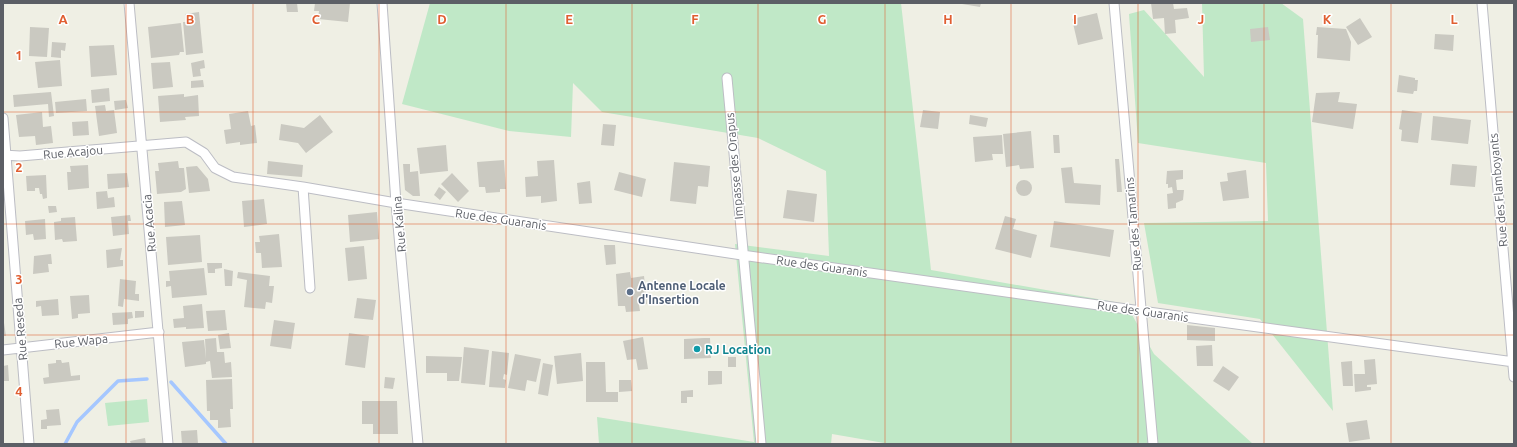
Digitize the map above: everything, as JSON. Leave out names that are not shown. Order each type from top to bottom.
[{"type":"street","name":"Rue Acacia","points":[[129,3],[168,444]]},
{"type":"street","name":"Rue Kalina","points":[[382,3],[396,204],[418,444]]},
{"type":"street","name":"Rue des Tamarins","points":[[1114,3],[1140,311],[1153,444]]},
{"type":"street","name":"Rue des Flamboyants","points":[[1482,3],[1514,377]]},
{"type":"street","name":"Impasse des Orapus","points":[[727,78],[742,255],[745,260],[760,444]]},
{"type":"street","name":"Rue Reseda","points":[[3,118],[29,444]]},
{"type":"street","name":"Rue des Guaranis","points":[[142,146],[186,142],[204,153],[215,168],[233,177],[303,187],[396,204],[742,255],[1513,362]]},
{"type":"street","name":"Rue Acajou","points":[[5,155],[20,156],[142,146]]},
{"type":"street","points":[[303,187],[310,288]]},
{"type":"street","name":"Rue Wapa","points":[[3,350],[159,332]]},
{"type":"green space","points":[[430,3],[901,3],[931,270],[1126,304],[1154,354],[1253,444],[890,444],[832,434],[831,444],[599,444],[597,417],[754,442],[735,244],[829,256],[826,171],[758,138],[602,112],[573,83],[571,137],[509,131],[402,104]]},
{"type":"green space","points":[[1202,3],[1281,3],[1303,19],[1333,411],[1260,319],[1158,303],[1144,223],[1268,221],[1266,163],[1138,143],[1129,14],[1144,10],[1204,77]]},
{"type":"green space","points":[[147,399],[149,422],[108,426],[105,403]]},
{"type":"building","points":[[286,3],[297,3],[298,12],[287,12]]},
{"type":"building","points":[[315,3],[350,3],[348,22],[318,19],[319,11],[314,11]]},
{"type":"building","points":[[956,3],[981,3],[980,7]]},
{"type":"building","points":[[1151,3],[1173,3],[1174,9],[1187,8],[1189,18],[1175,20],[1176,33],[1165,34],[1164,18],[1153,19]]},
{"type":"building","points":[[199,12],[203,53],[186,55],[183,22],[186,22],[185,14]]},
{"type":"building","points":[[1097,13],[1103,39],[1078,45],[1072,19]]},
{"type":"building","points":[[1360,18],[1372,37],[1358,45],[1346,27]]},
{"type":"building","points":[[181,23],[184,52],[180,52],[179,55],[151,58],[148,27]]},
{"type":"building","points":[[30,27],[49,28],[47,57],[29,56]]},
{"type":"building","points":[[1268,27],[1270,40],[1251,42],[1250,29]]},
{"type":"building","points":[[1317,27],[1346,29],[1351,42],[1350,61],[1317,58]]},
{"type":"building","points":[[1435,34],[1454,35],[1453,51],[1434,49]]},
{"type":"building","points":[[52,42],[66,43],[65,51],[61,50],[61,58],[51,57]]},
{"type":"building","points":[[114,45],[117,75],[91,77],[89,46]]},
{"type":"building","points":[[60,60],[62,86],[38,88],[35,62]]},
{"type":"building","points":[[204,60],[205,68],[200,69],[201,76],[193,77],[191,63]]},
{"type":"building","points":[[170,62],[173,87],[153,89],[151,63]]},
{"type":"building","points":[[1399,75],[1418,80],[1417,91],[1414,91],[1413,94],[1397,92]]},
{"type":"building","points":[[203,80],[204,87],[191,88],[191,81]]},
{"type":"building","points":[[109,88],[110,101],[92,103],[91,90]]},
{"type":"building","points":[[51,92],[54,116],[49,117],[48,104],[14,107],[13,95]]},
{"type":"building","points":[[1340,92],[1338,102],[1357,104],[1353,129],[1312,122],[1316,93]]},
{"type":"building","points":[[184,94],[184,97],[198,95],[199,116],[185,117],[186,120],[160,122],[158,96]]},
{"type":"building","points":[[86,99],[87,111],[56,113],[55,102]]},
{"type":"building","points":[[126,100],[128,108],[115,110],[114,101]]},
{"type":"building","points":[[105,105],[106,111],[114,110],[117,133],[99,136],[95,106]]},
{"type":"building","points":[[923,110],[940,112],[938,129],[920,127]]},
{"type":"building","points":[[1402,110],[1422,113],[1418,143],[1401,141],[1402,130],[1399,129]]},
{"type":"building","points":[[248,111],[251,126],[255,125],[257,143],[240,145],[240,142],[226,144],[224,130],[231,129],[229,114]]},
{"type":"building","points":[[42,112],[43,127],[51,126],[53,143],[36,145],[35,136],[19,137],[16,115]]},
{"type":"building","points":[[320,115],[333,132],[306,153],[298,143],[279,140],[281,124],[304,128]]},
{"type":"building","points":[[970,115],[988,118],[986,127],[969,124]]},
{"type":"building","points":[[1433,116],[1471,120],[1468,144],[1431,140]]},
{"type":"building","points":[[88,121],[89,135],[73,136],[72,122]]},
{"type":"building","points":[[603,124],[616,125],[614,146],[601,145]]},
{"type":"building","points":[[1031,131],[1034,168],[1020,169],[1019,165],[1006,167],[1003,134]]},
{"type":"building","points":[[1002,135],[1003,154],[992,154],[993,160],[975,162],[973,137]]},
{"type":"building","points":[[1053,135],[1059,135],[1060,153],[1054,153]]},
{"type":"building","points":[[446,145],[448,171],[420,174],[417,148]]},
{"type":"building","points":[[1115,159],[1119,159],[1122,192],[1117,192]]},
{"type":"building","points":[[504,160],[506,189],[500,189],[500,192],[486,193],[485,187],[479,187],[477,162]]},
{"type":"building","points":[[554,160],[557,201],[541,203],[541,196],[526,197],[525,177],[538,176],[537,161]]},
{"type":"building","points":[[178,161],[179,168],[184,168],[186,189],[181,192],[157,194],[155,171],[159,171],[158,163]]},
{"type":"building","points":[[268,161],[303,165],[302,177],[267,174]]},
{"type":"building","points":[[674,162],[710,166],[708,187],[698,186],[696,204],[670,201]]},
{"type":"building","points":[[403,164],[410,164],[410,172],[418,171],[420,196],[413,196],[405,190]]},
{"type":"building","points":[[1452,164],[1477,166],[1475,187],[1450,185]]},
{"type":"building","points":[[88,165],[89,188],[68,190],[67,172],[71,172],[70,166]]},
{"type":"building","points":[[197,166],[208,179],[210,191],[189,193],[186,167]]},
{"type":"building","points":[[1072,167],[1074,183],[1101,185],[1100,205],[1065,203],[1061,168]]},
{"type":"building","points":[[1183,170],[1183,179],[1176,180],[1177,190],[1184,190],[1183,200],[1176,203],[1176,208],[1168,209],[1167,194],[1173,193],[1172,187],[1168,188],[1168,184],[1166,184],[1167,171]]},
{"type":"building","points":[[1246,170],[1249,198],[1223,201],[1220,182],[1228,181],[1227,173]]},
{"type":"building","points":[[619,172],[646,179],[642,197],[614,190]]},
{"type":"building","points":[[127,173],[129,187],[108,189],[107,174]]},
{"type":"building","points":[[452,173],[469,191],[458,202],[441,184]]},
{"type":"building","points":[[46,175],[47,198],[43,199],[39,188],[35,188],[35,191],[27,191],[26,176]]},
{"type":"building","points":[[1024,180],[1030,182],[1032,188],[1030,194],[1024,196],[1018,194],[1016,188],[1018,182]]},
{"type":"building","points":[[590,181],[592,203],[579,204],[577,183]]},
{"type":"building","points":[[439,187],[446,192],[440,200],[434,195]]},
{"type":"building","points":[[787,190],[817,194],[814,222],[783,218]]},
{"type":"building","points":[[107,191],[108,198],[114,197],[115,207],[97,209],[96,192]]},
{"type":"building","points":[[264,199],[267,224],[244,227],[242,201]]},
{"type":"building","points":[[182,201],[185,225],[165,227],[164,202]]},
{"type":"building","points":[[48,206],[56,206],[57,212],[49,213]]},
{"type":"building","points":[[377,212],[379,239],[350,242],[348,215]]},
{"type":"building","points":[[130,215],[131,221],[128,221],[129,234],[113,236],[111,217]]},
{"type":"building","points":[[1005,216],[1016,219],[1013,229],[1037,235],[1031,258],[995,249]]},
{"type":"building","points":[[75,217],[77,241],[63,242],[62,239],[55,240],[54,222],[61,221],[61,218]]},
{"type":"building","points":[[45,219],[46,239],[34,240],[33,234],[26,235],[25,221]]},
{"type":"building","points":[[1054,221],[1114,230],[1110,257],[1050,247]]},
{"type":"building","points":[[279,234],[282,267],[262,268],[261,253],[256,253],[255,242],[260,242],[259,236]]},
{"type":"building","points":[[200,235],[202,262],[168,265],[166,237]]},
{"type":"building","points":[[604,245],[615,245],[616,264],[606,265]]},
{"type":"building","points":[[364,246],[367,279],[348,281],[345,248]]},
{"type":"building","points":[[122,248],[120,260],[123,260],[123,266],[107,268],[106,250]]},
{"type":"building","points":[[51,254],[52,264],[48,264],[49,272],[33,274],[34,256]]},
{"type":"building","points":[[207,263],[222,263],[222,268],[215,269],[215,273],[208,273]]},
{"type":"building","points":[[204,268],[207,295],[172,298],[171,286],[166,287],[166,281],[170,281],[169,271]]},
{"type":"building","points":[[224,269],[233,271],[232,286],[225,286]]},
{"type":"building","points":[[238,272],[270,276],[269,286],[274,286],[272,303],[266,302],[265,309],[244,307],[247,280],[237,278]]},
{"type":"building","points":[[630,272],[631,278],[644,276],[647,304],[639,305],[640,311],[626,312],[625,306],[618,306],[616,274]]},
{"type":"building","points":[[120,279],[136,281],[135,294],[139,294],[139,301],[124,299],[123,307],[118,306]]},
{"type":"building","points":[[89,295],[90,313],[78,314],[78,318],[72,319],[70,296]]},
{"type":"building","points":[[357,298],[376,300],[373,320],[354,318]]},
{"type":"building","points":[[58,299],[59,315],[42,316],[41,306],[36,307],[36,301]]},
{"type":"building","points":[[202,304],[204,328],[174,328],[173,319],[184,318],[183,306]]},
{"type":"building","points":[[225,310],[227,330],[208,331],[206,311]]},
{"type":"building","points":[[135,311],[144,311],[144,317],[135,318]]},
{"type":"building","points":[[132,312],[133,318],[128,319],[128,324],[113,325],[112,313]]},
{"type":"building","points":[[3,316],[6,336],[3,336]]},
{"type":"building","points":[[274,320],[295,323],[291,349],[270,346]]},
{"type":"building","points":[[1187,325],[1215,328],[1215,341],[1187,340]]},
{"type":"building","points":[[229,333],[231,348],[220,349],[218,335]]},
{"type":"building","points":[[349,333],[369,336],[365,368],[345,365]]},
{"type":"building","points":[[643,337],[648,369],[638,370],[636,359],[627,360],[623,341]]},
{"type":"building","points":[[216,338],[217,352],[224,352],[225,363],[231,362],[232,377],[212,378],[210,361],[206,362],[206,364],[185,367],[182,342],[204,340],[206,359],[205,339]]},
{"type":"building","name":"RJ Location","points":[[710,338],[711,358],[684,359],[684,339]]},
{"type":"building","points":[[1212,345],[1213,366],[1197,366],[1196,346]]},
{"type":"building","points":[[464,347],[489,350],[485,385],[461,383]]},
{"type":"building","points":[[492,351],[509,353],[507,375],[504,374],[503,379],[506,380],[505,388],[489,387]]},
{"type":"building","points":[[581,353],[583,381],[557,384],[554,356]]},
{"type":"building","points":[[515,354],[541,359],[536,382],[527,380],[525,391],[508,388]]},
{"type":"building","points":[[426,356],[462,357],[459,381],[447,381],[447,373],[426,373]]},
{"type":"building","points":[[728,357],[736,357],[736,367],[728,367]]},
{"type":"building","points":[[1375,359],[1377,384],[1367,385],[1367,387],[1371,387],[1371,390],[1355,392],[1354,374],[1365,374],[1364,360]]},
{"type":"building","points":[[56,360],[61,360],[62,363],[69,362],[71,376],[80,375],[80,380],[44,384],[43,378],[49,377],[48,364],[56,363]]},
{"type":"building","points":[[1352,361],[1353,386],[1343,386],[1341,362]]},
{"type":"building","points":[[586,362],[605,362],[606,392],[618,392],[618,402],[586,402]]},
{"type":"building","points":[[543,363],[553,365],[548,396],[538,394]]},
{"type":"building","points":[[8,365],[9,381],[3,381],[3,366]]},
{"type":"building","points":[[1223,366],[1239,377],[1229,391],[1213,381]]},
{"type":"building","points":[[708,371],[722,371],[722,384],[708,385]]},
{"type":"building","points":[[385,377],[395,378],[393,389],[384,388]]},
{"type":"building","points":[[232,379],[233,409],[230,409],[231,427],[218,428],[218,420],[210,420],[210,411],[207,411],[206,380]]},
{"type":"building","points":[[619,380],[631,380],[632,391],[619,392]]},
{"type":"building","points":[[693,390],[693,397],[687,397],[687,403],[681,403],[681,391]]},
{"type":"building","points":[[362,401],[397,401],[398,434],[373,434],[373,424],[362,424]]},
{"type":"building","points":[[59,409],[61,425],[47,426],[47,429],[41,429],[41,420],[47,419],[46,410]]},
{"type":"building","points":[[1367,420],[1370,439],[1349,442],[1346,423]]},
{"type":"building","points":[[197,430],[198,444],[182,444],[181,431]]},
{"type":"building","points":[[145,438],[146,444],[131,444],[130,441]]},
{"type":"waterway","points":[[65,444],[77,422],[118,381],[147,379]]},
{"type":"waterway","points":[[171,382],[226,444]]},
{"type":"place","name":"Antenne Locale d'Insertion","points":[[630,292]]},
{"type":"place","name":"RJ Location","points":[[697,349]]}]
